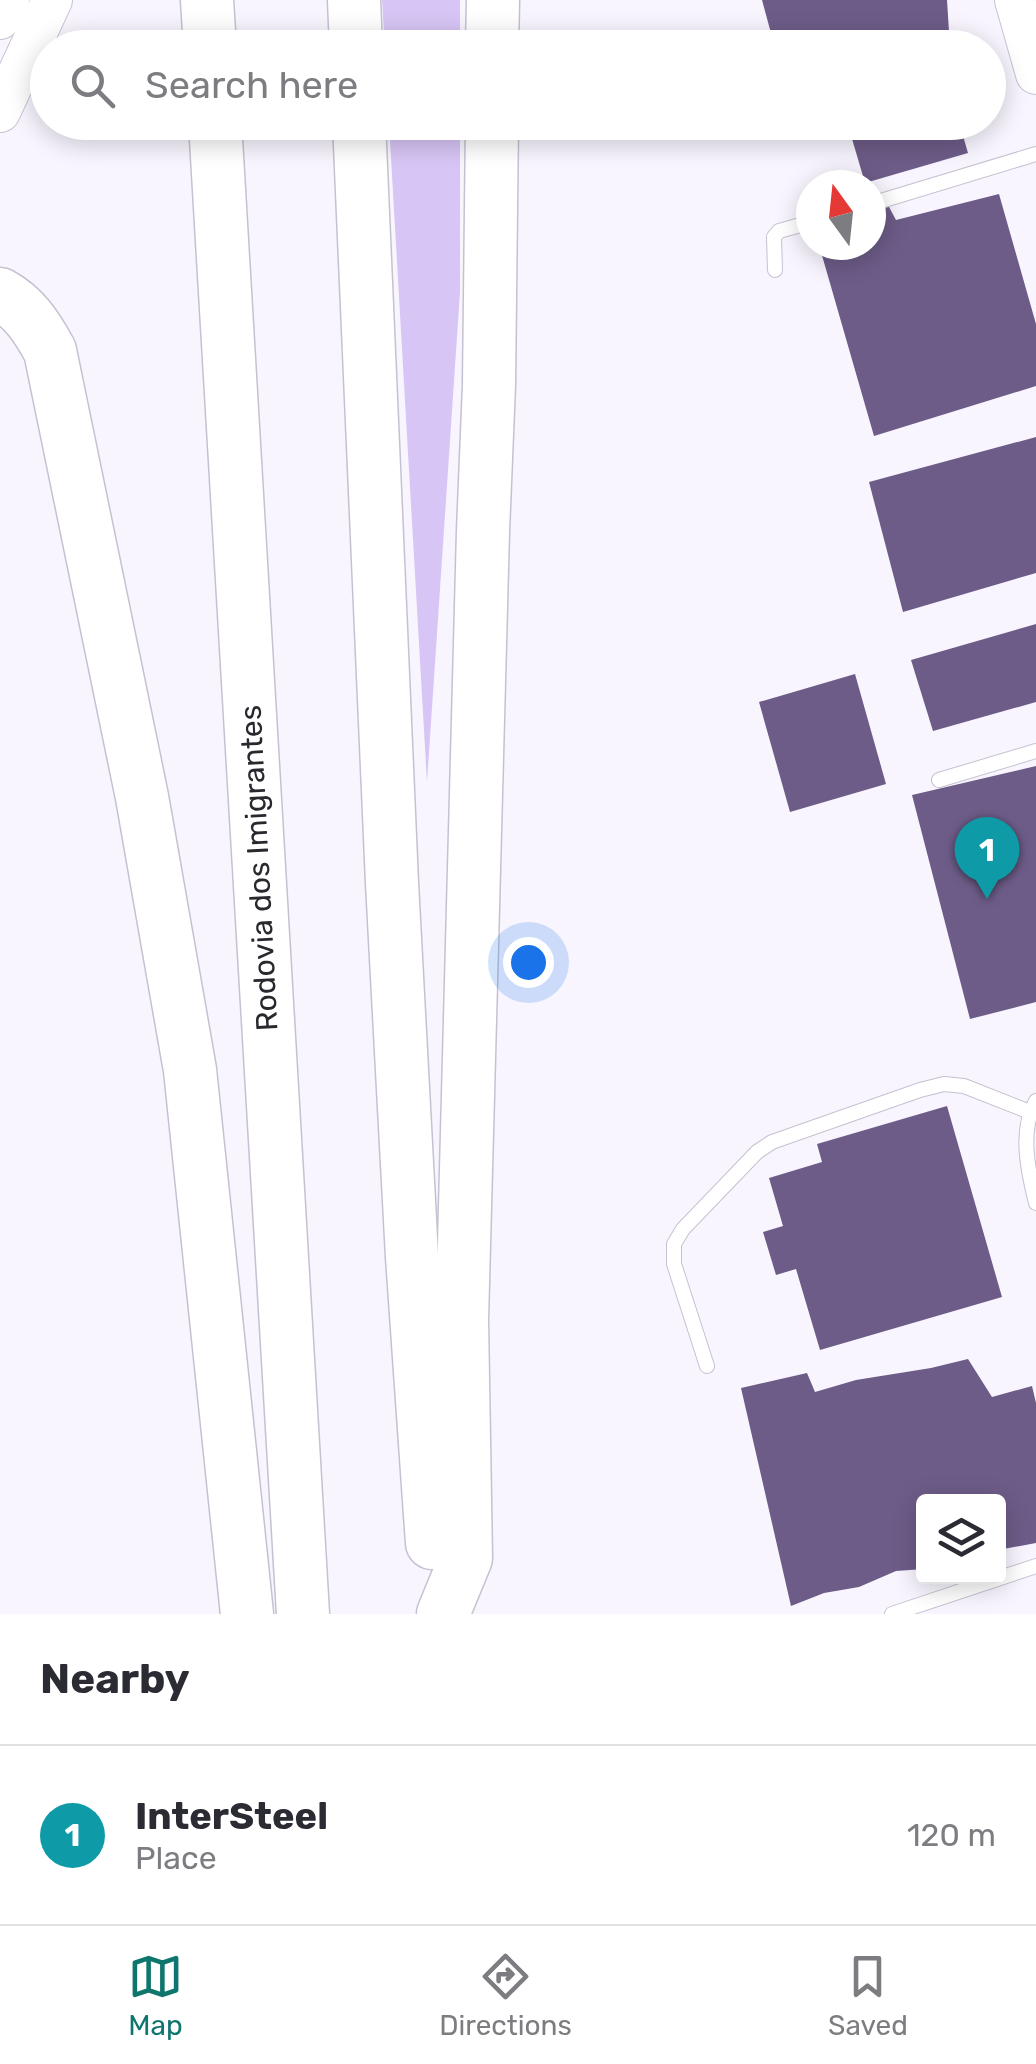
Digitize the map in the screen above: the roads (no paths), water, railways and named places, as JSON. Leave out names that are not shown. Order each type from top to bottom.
[{"type":"highway","points":[[207,0],[209,30]]},
{"type":"highway","points":[[354,0],[355,30]]},
{"type":"highway","points":[[492,30],[493,0]]},
{"type":"highway","name":"Rodovia dos Imigrantes","points":[[215,140],[304,1614]]},
{"type":"highway","points":[[360,140],[411,1238],[440,1614]]},
{"type":"highway","points":[[440,1614],[466,1558],[462,1320],[489,385],[492,140]]},
{"type":"highway","points":[[0,294],[36,324],[50,351],[163,910],[190,1070],[247,1614]]},
{"type":"main road","points":[[0,20],[9,0]]},
{"type":"main road","points":[[38,30],[52,0]]},
{"type":"main road","points":[[1016,0],[1036,74]]},
{"type":"main road","points":[[0,112],[30,47]]},
{"type":"lane","points":[[886,199],[1036,154]]},
{"type":"lane","points":[[775,270],[774,236],[796,226]]},
{"type":"lane","points":[[939,780],[1036,751]]},
{"type":"lane","points":[[707,1366],[674,1264],[674,1244],[683,1229],[757,1152],[772,1142],[920,1090],[944,1084],[964,1086],[1033,1106],[1026,1136],[1036,1203]]},
{"type":"lane","points":[[892,1614],[1036,1566]]},
{"type":"place","name":"InterSteel","points":[[987,899]]}]
